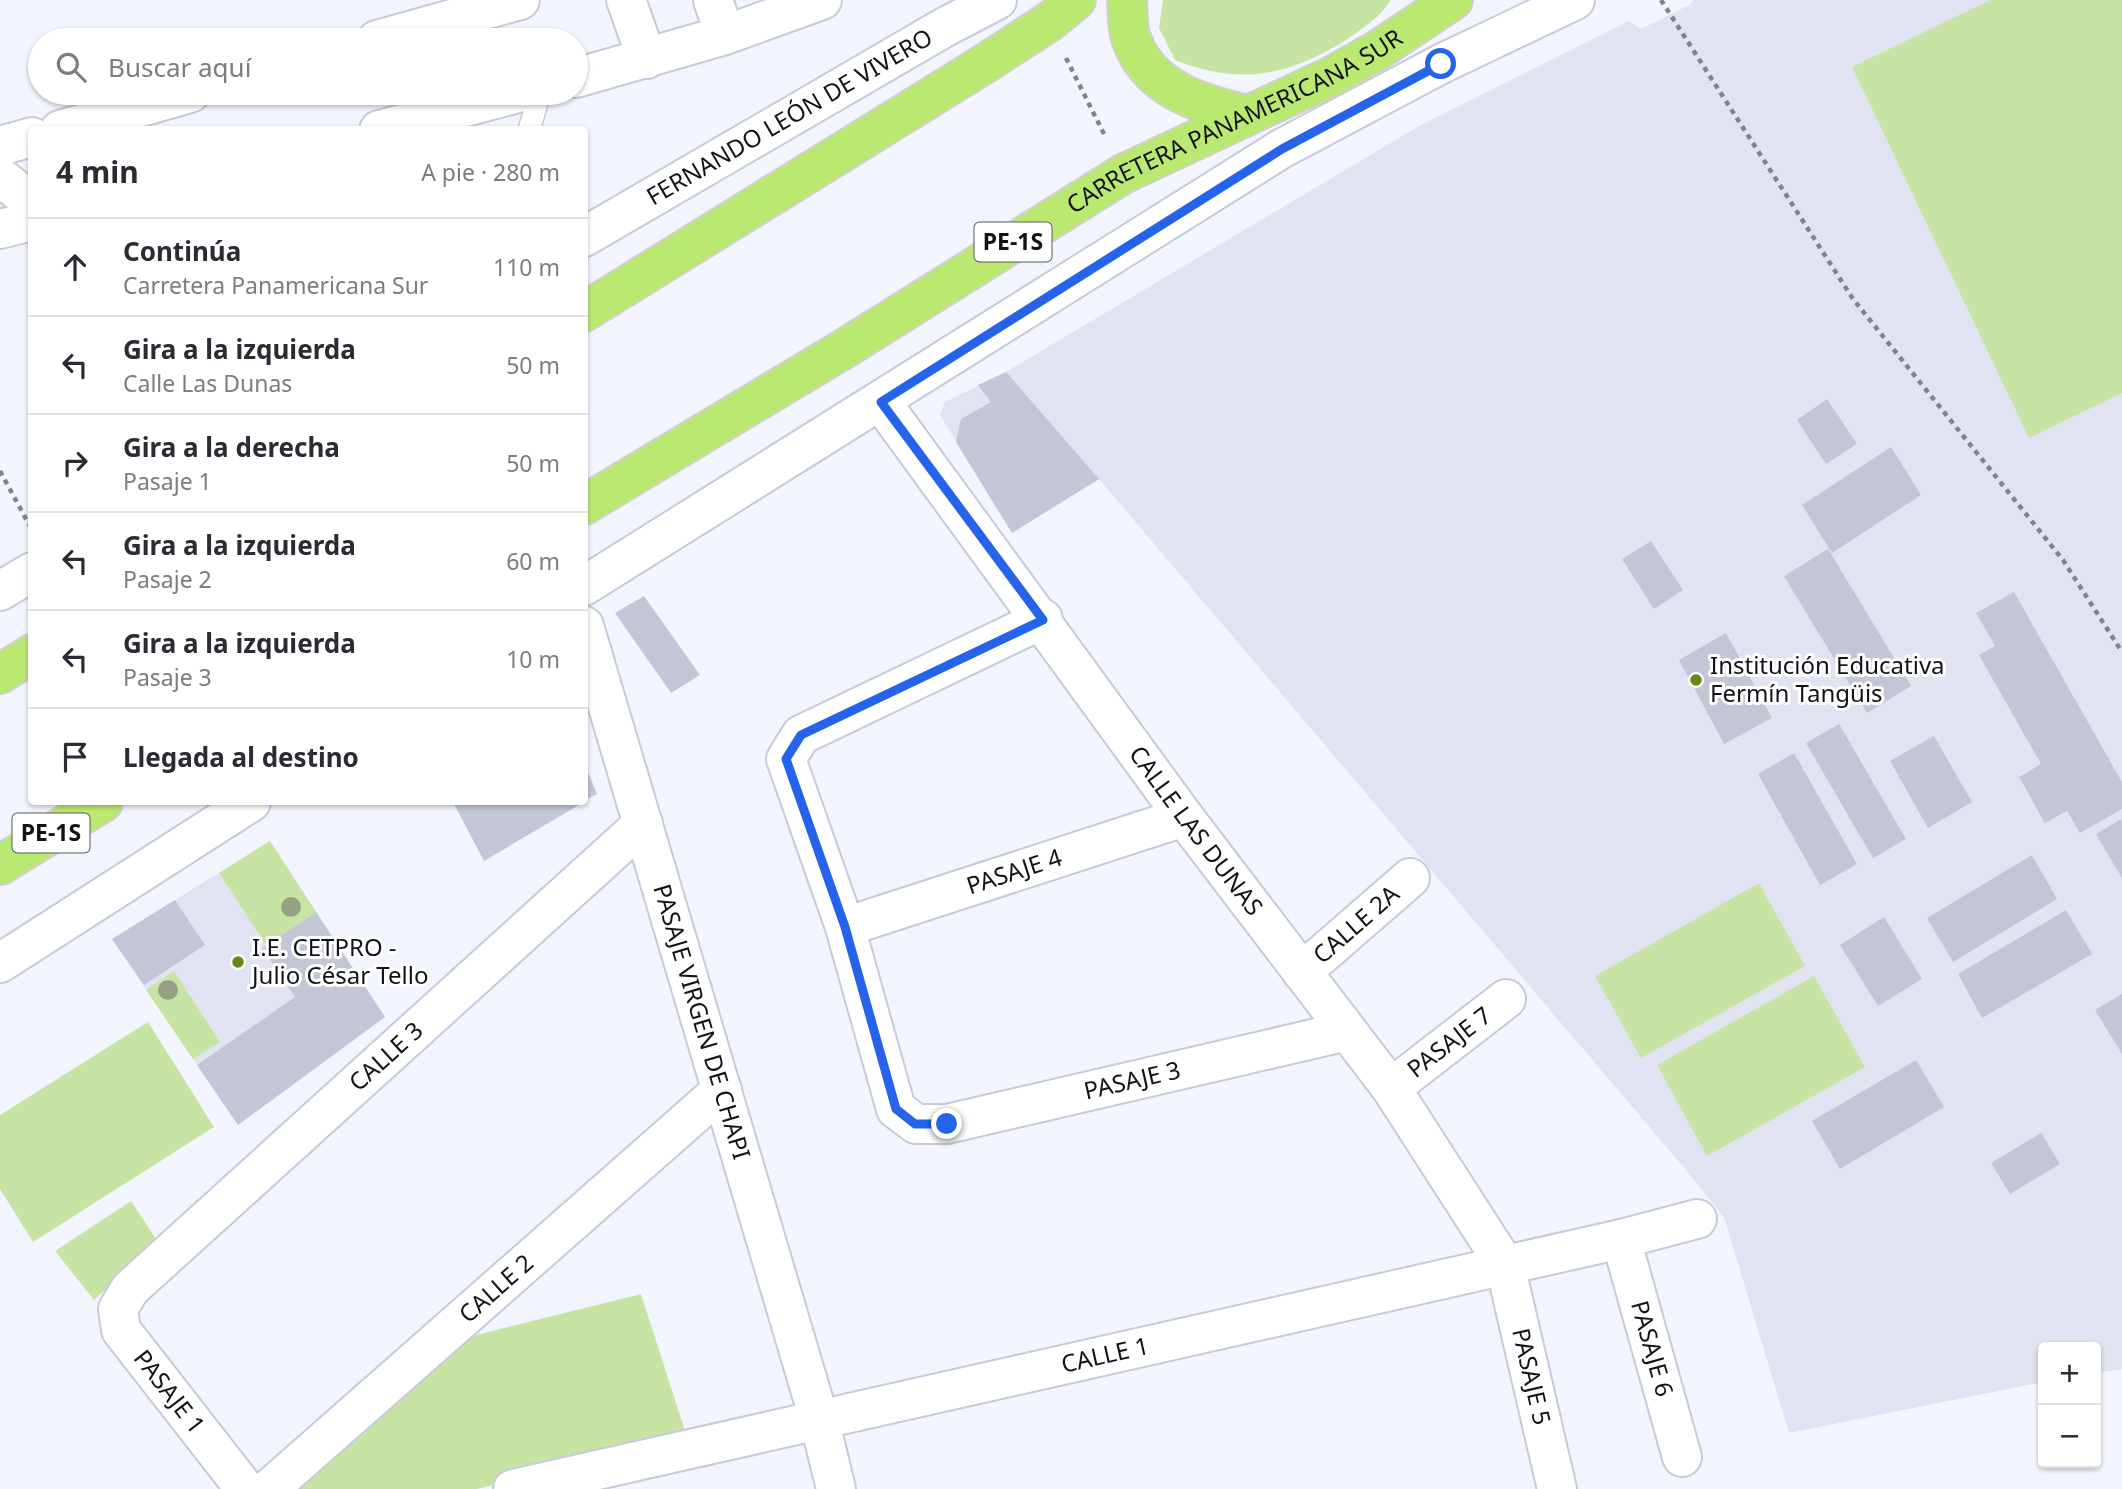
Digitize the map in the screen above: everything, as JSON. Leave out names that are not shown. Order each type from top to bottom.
[{"type":"highway","points":[[1127,0],[1130,37],[1145,64],[1171,90],[1204,105],[1247,115]]},
{"type":"highway","name":"CARRETERA PANAMERICANA SUR","points":[[588,503],[847,347],[1123,174],[1330,78],[1453,0]]},
{"type":"highway","points":[[588,309],[1062,11]]},
{"type":"highway","points":[[0,674],[28,656]]},
{"type":"highway","name":"PE-1S","points":[[0,865],[98,805]]},
{"type":"street","points":[[420,28],[520,0]]},
{"type":"street","points":[[626,0],[647,59]]},
{"type":"street","points":[[588,75],[647,59],[719,18],[821,0]]},
{"type":"street","name":"FERNANDO LEÓN DE VIVERO","points":[[588,230],[997,0]]},
{"type":"street","name":"CARRETERA PANAMERICANA SUR","points":[[588,584],[1282,149],[1441,64],[1575,0]]},
{"type":"street","points":[[74,126],[148,105]]},
{"type":"street","points":[[408,126],[436,122],[484,105]]},
{"type":"street","points":[[0,146],[28,138]]},
{"type":"street","points":[[0,177],[28,199]]},
{"type":"street","points":[[0,229],[28,222]]},
{"type":"street","name":"CALLE LAS DUNAS","points":[[881,402],[1043,620],[1184,817],[1391,1088],[1505,1265]]},
{"type":"street","points":[[0,591],[28,574]]},
{"type":"street","points":[[845,927],[786,759],[801,735],[1043,620]]},
{"type":"street","name":"PASAJE VIRGEN DE CHAPI","points":[[588,639],[819,1419],[836,1489]]},
{"type":"street","points":[[0,963],[246,805]]},
{"type":"street","name":"PASAJE 4","points":[[845,927],[1184,817]]},
{"type":"street","name":"CALLE 3","points":[[130,1289],[643,824]]},
{"type":"street","name":"CALLE 2A","points":[[1302,972],[1410,878]]},
{"type":"street","name":"PASAJE 3","points":[[845,927],[896,1109],[915,1124],[947,1124],[1347,1031]]},
{"type":"street","name":"PASAJE 7","points":[[1391,1088],[1506,999]]},
{"type":"street","name":"CALLE 2","points":[[269,1489],[722,1090]]},
{"type":"street","name":"CALLE 1","points":[[513,1489],[1621,1240],[1697,1219]]},
{"type":"street","name":"PASAJE 6","points":[[1621,1240],[1682,1457]]},
{"type":"street","name":"PASAJE 5","points":[[1505,1265],[1557,1489]]},
{"type":"street","name":"PASAJE 1","points":[[130,1289],[118,1309],[121,1330],[245,1489]]},
{"type":"lane","points":[[530,126],[536,105]]},
{"type":"path","points":[[1661,0],[1853,299],[2063,560],[2122,652]]},
{"type":"path","points":[[1062,11],[1123,174]]},
{"type":"path","points":[[0,471],[28,523]]},
{"type":"shaded area","name":"Institución Educativa Fermín Tangüis","points":[[1693,0],[2122,0],[2122,1369],[2101,1372],[2101,1342],[2038,1342],[2038,1383],[1789,1433],[1724,1217],[1691,1176],[1099,479],[1012,533],[940,415],[945,402],[1006,372],[1419,126],[1629,21],[1641,29],[1691,4]]},
{"type":"shaded area","name":"I.E. CETPRO - Julio César Tello","points":[[270,841],[385,1017],[238,1125],[112,939]]},
{"type":"green space","points":[[1163,0],[1391,0],[1365,27],[1325,52],[1284,69],[1242,75],[1221,73],[1175,60],[1159,28]]},
{"type":"green space","points":[[1990,0],[2122,0],[2122,393],[2029,438],[1852,67]]},
{"type":"green space","points":[[270,841],[316,912],[266,945],[219,873]]},
{"type":"green space","points":[[1759,883],[1805,966],[1641,1058],[1595,976]]},
{"type":"green space","points":[[174,971],[220,1042],[193,1059],[146,990]]},
{"type":"green space","points":[[1814,976],[1865,1067],[1707,1156],[1657,1065]]},
{"type":"green space","points":[[148,1022],[214,1127],[33,1242],[0,1189],[0,1115]]},
{"type":"green space","points":[[131,1201],[158,1242],[94,1300],[55,1251]]},
{"type":"green space","points":[[641,1294],[687,1437],[477,1489],[296,1489],[472,1336]]},
{"type":"building","points":[[1006,372],[1099,479],[1012,533],[956,442],[961,419],[991,402],[978,385]]},
{"type":"building","points":[[1827,399],[1857,444],[1826,464],[1797,420]]},
{"type":"building","points":[[1891,447],[1921,495],[1832,553],[1802,505]]},
{"type":"building","points":[[1651,541],[1683,590],[1654,609],[1622,559]]},
{"type":"building","points":[[1828,549],[1911,686],[1867,713],[1784,576]]},
{"type":"building","points":[[2014,592],[2122,782],[2122,809],[2080,833],[2067,811],[2045,823],[2019,777],[2041,764],[1979,655],[1995,646],[1976,613]]},
{"type":"building","points":[[644,596],[700,675],[671,693],[615,613]]},
{"type":"building","points":[[1726,633],[1772,718],[1724,744],[1679,660]]},
{"type":"building","points":[[1839,724],[1906,839],[1873,858],[1806,743]]},
{"type":"building","points":[[1934,736],[1972,802],[1928,828],[1890,761]]},
{"type":"building","points":[[1794,753],[1857,864],[1820,885],[1758,774]]},
{"type":"building","points":[[588,772],[597,794],[588,799]]},
{"type":"building","points":[[455,805],[579,805],[484,861]]},
{"type":"building","points":[[2121,819],[2122,821],[2122,878],[2096,834]]},
{"type":"building","points":[[2032,855],[2057,899],[1953,962],[1927,918]]},
{"type":"building","points":[[175,900],[205,945],[144,985],[112,939]]},
{"type":"building","points":[[2066,910],[2092,954],[1982,1018],[1958,974]]},
{"type":"building","points":[[316,912],[385,1017],[238,1125],[197,1065],[295,997],[262,948]]},
{"type":"building","points":[[1884,917],[1922,979],[1878,1006],[1840,945]]},
{"type":"building","points":[[2122,994],[2122,1054],[2095,1010]]},
{"type":"building","points":[[1916,1060],[1944,1107],[1840,1169],[1812,1121]]},
{"type":"building","points":[[2041,1133],[2060,1164],[2010,1194],[1991,1163]]},
{"type":"place","name":"Institución Educativa Fermín Tangüis","points":[[1696,680]]},
{"type":"place","name":"I.E. CETPRO - Julio César Tello","points":[[238,962]]},
{"type":"route","points":[[947,1124],[915,1124],[896,1109],[845,927],[786,759],[801,735],[1043,620],[881,402],[1282,149],[1441,64]]}]
